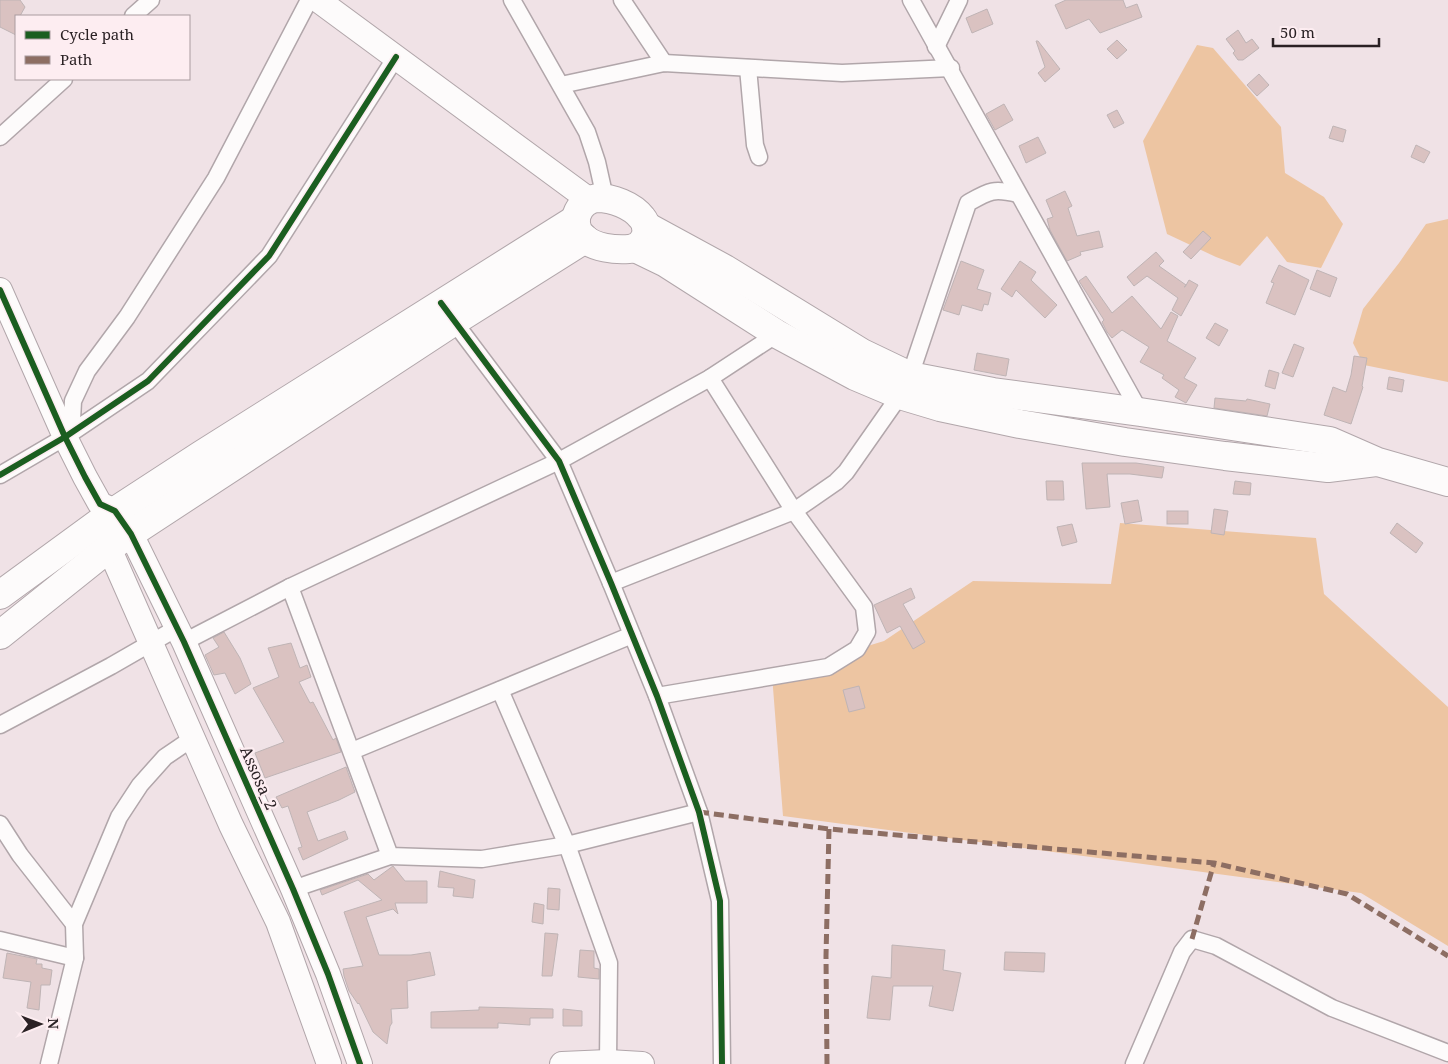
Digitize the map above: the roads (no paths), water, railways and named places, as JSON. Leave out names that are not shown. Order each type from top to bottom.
[{"type":"highway","points":[[0,595],[447,313],[589,214],[627,206],[643,219],[640,237]]},
{"type":"highway","points":[[589,214],[610,248],[640,237],[725,269],[862,353],[905,386]]},
{"type":"highway","points":[[640,237],[666,263],[777,334],[855,376],[991,404],[1126,442],[1328,468],[1378,462]]},
{"type":"highway","points":[[991,404],[1140,412],[1330,441],[1378,462],[1448,482]]},
{"type":"highway","points":[[0,635],[111,524]]},
{"type":"street","points":[[134,15],[151,0]]},
{"type":"street","points":[[70,433],[73,401],[87,371],[127,317],[216,178],[309,0]]},
{"type":"street","points":[[318,0],[396,57],[589,214]]},
{"type":"street","points":[[512,0],[587,132],[597,162],[589,214]]},
{"type":"street","points":[[622,0],[664,63]]},
{"type":"street","points":[[911,0],[936,47],[951,68],[1018,194],[1140,412]]},
{"type":"street","points":[[936,47],[959,0]]},
{"type":"street","points":[[0,476],[70,433],[148,381],[269,256],[396,57]]},
{"type":"street","points":[[561,85],[664,63],[842,73],[951,68]]},
{"type":"street","points":[[748,68],[755,145],[759,157]]},
{"type":"street","points":[[0,137],[63,80]]},
{"type":"street","points":[[611,583],[794,511],[836,482],[846,472],[905,386],[968,203],[988,192],[1001,190],[1018,194]]},
{"type":"street","points":[[1,296],[70,433],[84,477],[111,524],[151,642],[231,826],[278,922],[329,1064]]},
{"type":"street","points":[[447,313],[559,461],[657,696],[699,812],[720,901],[722,1064]]},
{"type":"street","points":[[0,725],[111,666],[151,642],[181,635],[290,587],[559,461],[710,378],[777,334]]},
{"type":"street","points":[[657,696],[828,667],[857,649],[867,632],[864,607],[794,511],[710,378]]},
{"type":"street","name":"Assosa_2","points":[[111,524],[181,635],[293,889],[328,974],[360,1064]]},
{"type":"street","points":[[290,587],[390,856]]},
{"type":"street","points":[[352,750],[632,635]]},
{"type":"street","points":[[500,690],[567,845],[609,963],[608,1062]]},
{"type":"street","points":[[49,1064],[75,958],[74,924],[118,816],[140,785],[165,757],[194,738]]},
{"type":"street","points":[[293,889],[390,856],[482,859],[567,845],[699,812]]},
{"type":"street","points":[[0,824],[20,855],[74,924]]},
{"type":"street","points":[[1134,1064],[1182,952],[1192,939],[1216,946],[1332,1008],[1448,1053]]},
{"type":"street","points":[[0,940],[75,958]]},
{"type":"street","points":[[562,1064],[608,1062],[642,1064]]}]
